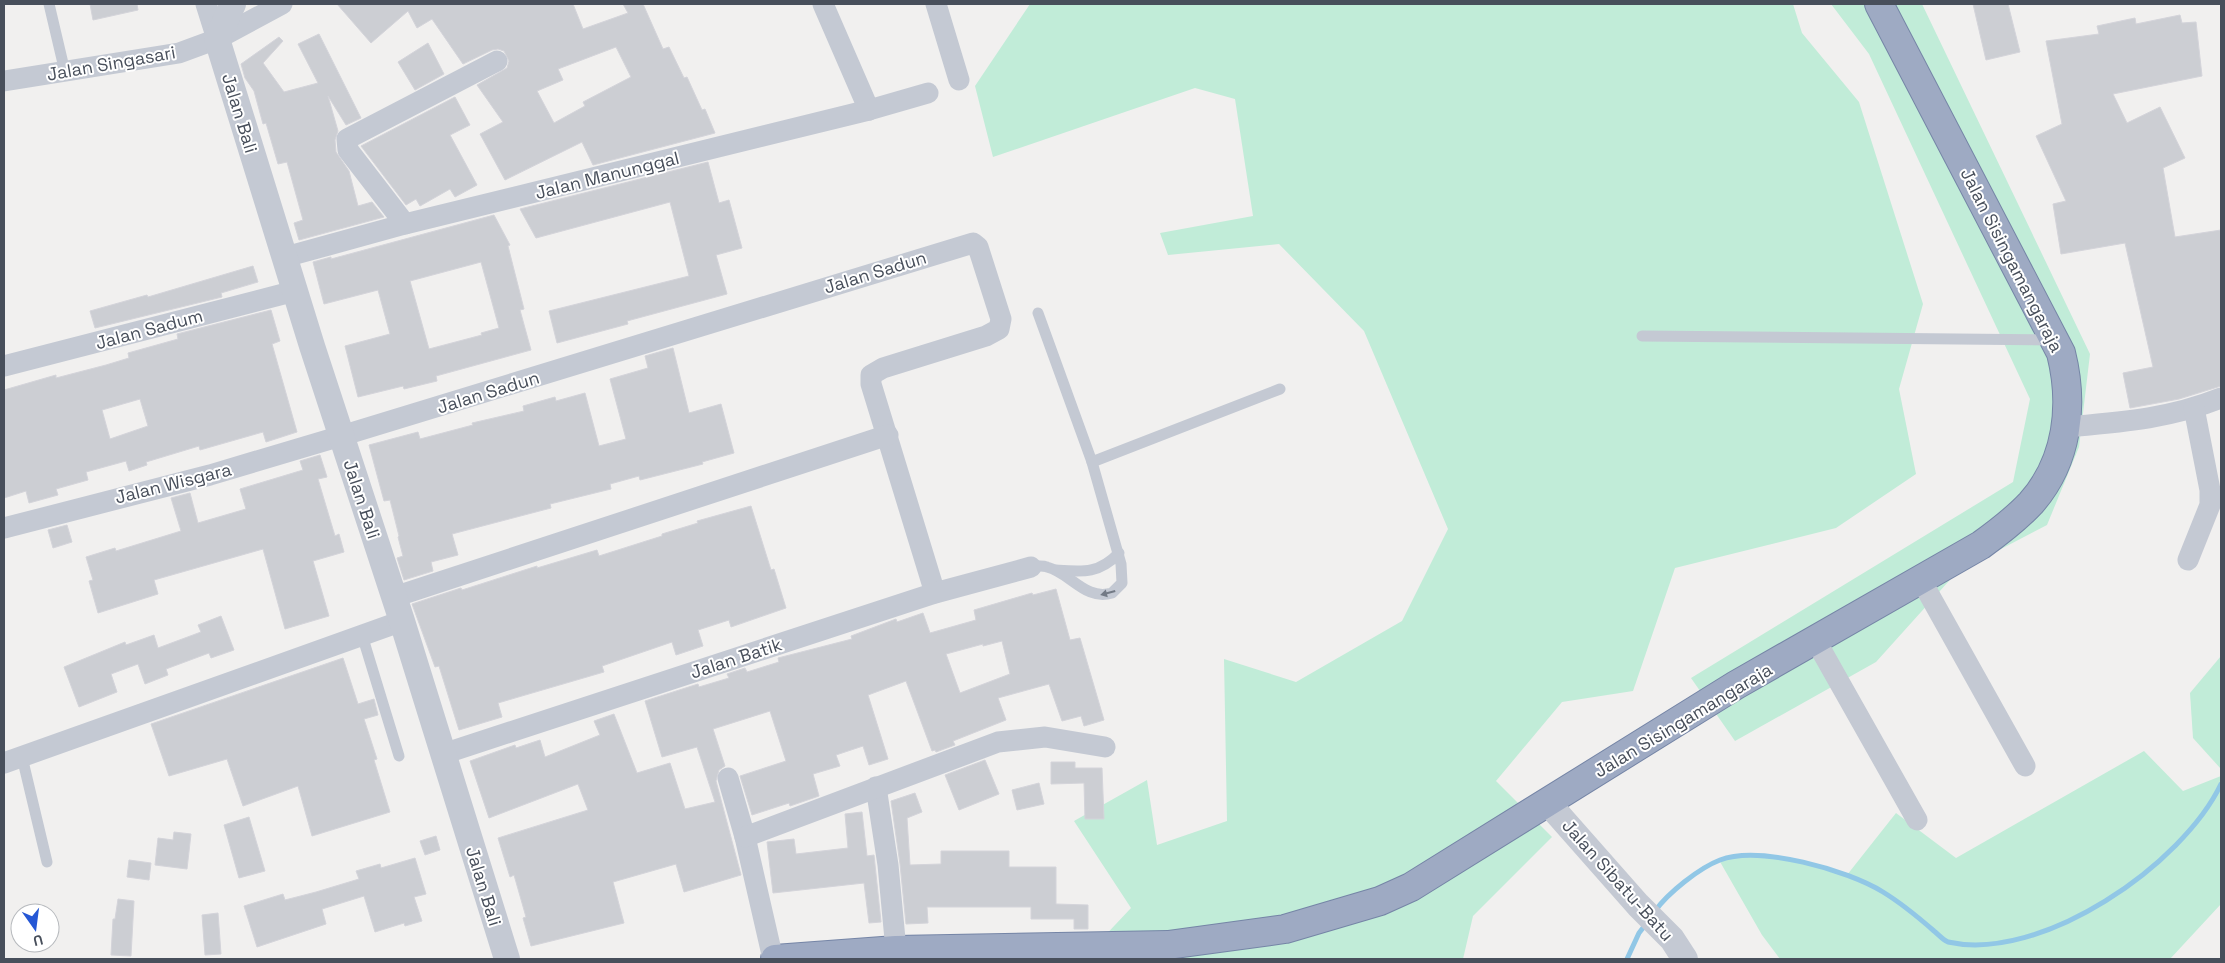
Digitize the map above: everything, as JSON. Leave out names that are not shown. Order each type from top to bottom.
[{"type":"highway","name":"Jalan Sisingamangaraja","points":[[774,959],[896,950],[1168,945],[1286,929],[1380,901],[1411,887],[1736,685],[1981,545],[2011,523],[2032,501],[2058,458],[2069,398],[2061,353],[1879,4]]},
{"type":"street","points":[[206,4],[217,40]]},
{"type":"street","points":[[217,40],[233,4]]},
{"type":"street","name":"Jalan Singasari","points":[[4,81],[167,56],[217,40],[282,4]]},
{"type":"street","points":[[824,4],[869,110]]},
{"type":"street","points":[[936,4],[959,80]]},
{"type":"street","name":"Jalan Bali","points":[[217,40],[341,436],[402,621],[507,959]]},
{"type":"street","points":[[406,224],[348,150],[347,139],[497,61]]},
{"type":"street","name":"Jalan Manunggal","points":[[285,257],[406,224],[869,110],[928,93]]},
{"type":"street","name":"Jalan Sadun","points":[[341,436],[973,243],[978,247],[1001,319],[999,329],[986,336],[883,368],[871,375],[871,384],[935,593]]},
{"type":"street","name":"Jalan Sadum","points":[[4,366],[295,291]]},
{"type":"street","points":[[2065,426],[2158,418],[2221,398]]},
{"type":"street","points":[[2188,560],[2210,505],[2210,490],[2194,408]]},
{"type":"street","points":[[394,597],[888,435]]},
{"type":"street","name":"Jalan Wisgara","points":[[4,528],[210,475],[341,436]]},
{"type":"street","name":"Jalan Batik","points":[[443,754],[935,593],[1031,567]]},
{"type":"street","points":[[1921,580],[2025,766]]},
{"type":"street","points":[[13,760],[402,621]]},
{"type":"street","points":[[1816,641],[1917,820]]},
{"type":"street","points":[[745,837],[998,742],[1018,738],[1045,737],[1105,747]]},
{"type":"street","points":[[728,778],[745,837],[774,959]]},
{"type":"street","points":[[876,787],[888,865],[896,950]]},
{"type":"street","name":"Jalan Sibatu-Batu","points":[[1548,803],[1679,949]]},
{"type":"lane","points":[[49,4],[65,72]]},
{"type":"lane","points":[[1031,567],[1043,566],[1055,570],[1088,592],[1104,595],[1117,590],[1122,582],[1123,574],[1092,462],[1038,312]]},
{"type":"lane","points":[[1642,336],[2055,340]]},
{"type":"lane","points":[[1092,462],[1280,389]]},
{"type":"lane","points":[[1055,570],[1087,571],[1097,569],[1109,563],[1118,553]]},
{"type":"lane","points":[[362,635],[399,756]]},
{"type":"lane","points":[[13,760],[48,862]]},
{"type":"green space","points":[[1030,4],[1793,4],[1802,33],[1859,102],[1923,304],[1899,389],[1916,474],[1836,528],[1675,568],[1633,691],[1562,702],[1496,781],[1552,837],[1473,916],[1463,959],[1083,959],[1131,908],[1074,821],[1147,780],[1157,845],[1227,821],[1224,659],[1296,682],[1402,621],[1448,529],[1364,331],[1279,244],[1168,255],[1160,233],[1253,216],[1235,99],[1195,88],[993,157],[975,86]]},
{"type":"green space","points":[[1831,4],[1922,4],[2090,354],[2079,447],[2047,525],[1957,572],[1876,662],[1735,741],[1691,678],[2013,482],[2030,399],[1869,54]]},
{"type":"green space","points":[[2221,656],[2221,769],[2193,738],[2190,693]]},
{"type":"green space","points":[[2144,751],[2183,791],[2221,776],[2221,904],[2170,959],[1780,959],[1762,935],[1719,860],[1751,856],[1767,857],[1799,862],[1847,875],[1896,813],[1956,858]]},
{"type":"building","points":[[90,4],[137,4],[138,10],[93,20]]},
{"type":"building","points":[[337,4],[573,4],[583,29],[628,13],[623,4],[643,4],[663,49],[669,47],[684,78],[687,77],[702,110],[705,109],[715,133],[593,165],[582,142],[505,180],[480,134],[503,122],[477,85],[507,68],[509,61],[504,51],[492,50],[463,64],[432,19],[417,28],[408,11],[371,43]],"holes":[[[616,47],[631,77],[583,102],[585,106],[554,123],[537,91],[563,80],[558,69]]]},
{"type":"building","points":[[1973,4],[2008,4],[2020,52],[1986,60]]},
{"type":"building","points":[[2180,15],[2182,23],[2196,22],[2202,76],[2113,94],[2127,123],[2160,107],[2185,158],[2163,168],[2175,237],[2221,230],[2221,386],[2179,399],[2130,408],[2123,373],[2153,367],[2125,243],[2061,254],[2053,204],[2066,201],[2036,136],[2062,124],[2046,41],[2099,34],[2097,26],[2135,18],[2136,24]]},
{"type":"building","points":[[319,34],[361,118],[346,125],[328,96],[338,131],[335,140],[336,152],[349,171],[358,206],[372,202],[384,217],[299,240],[294,223],[303,220],[287,162],[278,164],[266,123],[263,124],[254,91],[245,78],[241,64],[279,37],[283,41],[263,63],[284,92],[318,83],[298,44]]},
{"type":"building","points":[[428,43],[444,74],[415,90],[398,62]]},
{"type":"building","points":[[455,97],[470,125],[450,135],[477,185],[455,197],[450,189],[420,206],[416,199],[406,205],[361,146]]},
{"type":"building","points":[[708,162],[719,203],[729,200],[742,248],[716,255],[727,294],[627,321],[628,324],[557,343],[549,311],[689,276],[670,202],[536,238],[520,209]]},
{"type":"building","points":[[494,215],[510,245],[508,246],[524,309],[520,310],[531,350],[436,376],[437,381],[404,389],[403,386],[358,397],[345,346],[390,334],[378,290],[324,304],[313,262],[331,257],[331,259]],"holes":[[[481,262],[499,328],[481,333],[482,335],[429,349],[410,281]]]},
{"type":"building","points":[[253,266],[258,282],[221,293],[222,297],[95,328],[90,311],[147,295],[148,297]]},
{"type":"building","points":[[271,310],[280,341],[272,344],[297,432],[266,442],[263,432],[200,450],[199,446],[146,462],[147,465],[129,471],[126,461],[86,472],[88,480],[56,489],[58,495],[29,503],[26,491],[4,498],[4,390],[56,375],[56,378],[129,358],[128,353],[178,339],[177,334]],"holes":[[[140,399],[148,426],[110,439],[102,410]]]},
{"type":"building","points":[[673,348],[689,413],[721,404],[734,453],[702,462],[703,464],[640,480],[639,476],[610,484],[611,489],[550,504],[551,508],[452,534],[458,555],[431,562],[433,571],[404,580],[397,558],[403,556],[390,500],[384,501],[369,445],[418,432],[420,439],[473,425],[472,423],[524,411],[523,406],[555,397],[556,401],[585,393],[599,446],[626,439],[610,379],[648,368],[645,356]]},
{"type":"building","points":[[320,455],[327,477],[318,479],[335,536],[339,534],[344,552],[313,561],[329,616],[285,629],[263,549],[154,580],[158,594],[98,613],[89,581],[93,580],[86,557],[115,548],[116,551],[181,531],[171,498],[190,493],[198,523],[246,509],[240,489],[303,470],[300,461]]},
{"type":"building","points":[[751,506],[771,570],[774,569],[786,608],[731,627],[729,620],[698,630],[703,646],[676,655],[672,642],[602,666],[604,672],[498,703],[502,717],[459,730],[439,666],[435,667],[412,604],[461,588],[462,590],[537,566],[537,568],[597,550],[599,556],[662,536],[662,534],[698,523],[697,521]]},
{"type":"building","points":[[67,525],[72,542],[53,548],[48,530]]},
{"type":"building","points":[[1056,589],[1070,640],[1080,638],[1104,720],[1084,726],[1081,716],[1062,721],[1049,684],[998,698],[1006,720],[953,741],[955,745],[936,752],[935,750],[932,751],[906,681],[868,695],[888,759],[869,765],[863,746],[836,755],[840,766],[813,774],[819,796],[790,806],[789,803],[752,815],[740,776],[786,761],[770,711],[713,729],[725,766],[719,770],[716,781],[741,875],[684,892],[676,864],[613,882],[624,923],[531,946],[523,918],[526,917],[514,875],[510,877],[498,838],[588,810],[578,784],[489,818],[470,761],[515,745],[516,748],[540,740],[545,757],[600,735],[594,721],[614,714],[637,773],[670,763],[685,809],[715,802],[697,747],[662,757],[645,701],[698,684],[699,687],[729,678],[727,674],[745,668],[747,672],[779,662],[778,658],[852,639],[851,636],[896,619],[897,622],[923,613],[930,633],[976,620],[974,610],[1032,593],[1033,595]],"holes":[[[1002,641],[1010,674],[960,693],[946,654]]]},
{"type":"building","points":[[221,616],[234,650],[211,658],[209,653],[166,669],[168,675],[145,684],[138,664],[111,674],[117,692],[79,707],[64,667],[125,642],[126,645],[154,635],[158,648],[201,632],[198,625]]},
{"type":"building","points":[[343,658],[358,704],[374,699],[378,715],[364,719],[377,759],[374,760],[390,812],[312,836],[298,786],[243,806],[227,759],[169,776],[151,724]]},
{"type":"building","points":[[985,760],[999,794],[959,810],[945,775]]},
{"type":"building","points":[[1051,762],[1075,762],[1075,768],[1102,768],[1104,819],[1085,819],[1084,783],[1051,784]]},
{"type":"building","points":[[1039,783],[1044,804],[1017,810],[1012,790]]},
{"type":"building","points":[[915,793],[922,812],[907,818],[910,865],[941,864],[941,851],[1009,851],[1009,867],[1056,867],[1056,904],[1088,905],[1088,929],[1074,929],[1074,919],[1031,919],[1031,907],[927,907],[928,923],[906,924],[891,801]]},
{"type":"building","points":[[862,812],[867,856],[874,855],[881,922],[869,923],[864,883],[773,893],[767,842],[794,839],[796,854],[848,848],[845,814]]},
{"type":"building","points":[[249,817],[265,871],[239,878],[224,825]]},
{"type":"building","points":[[174,832],[191,834],[187,869],[155,865],[158,838],[173,840]]},
{"type":"building","points":[[436,836],[440,850],[425,855],[420,841]]},
{"type":"building","points":[[415,858],[426,894],[414,897],[422,921],[405,926],[404,923],[375,932],[364,896],[322,909],[326,924],[257,947],[244,906],[283,894],[285,900],[316,892],[359,879],[356,871],[380,864],[381,868]]},
{"type":"building","points":[[129,860],[151,863],[149,880],[127,877]]},
{"type":"building","points":[[118,899],[134,901],[131,956],[111,955],[113,919],[115,919]]},
{"type":"building","points":[[218,913],[221,954],[205,955],[202,915]]},
{"type":"waterway","points":[[1655,911],[1685,882],[1712,864],[1737,856],[1757,856],[1803,862],[1826,868],[1868,884],[1903,905],[1948,942],[1985,945],[2025,937],[2066,922],[2106,901],[2143,875],[2176,845],[2202,815],[2221,784]]},
{"type":"waterway","points":[[1627,959],[1639,933],[1646,924]]}]
